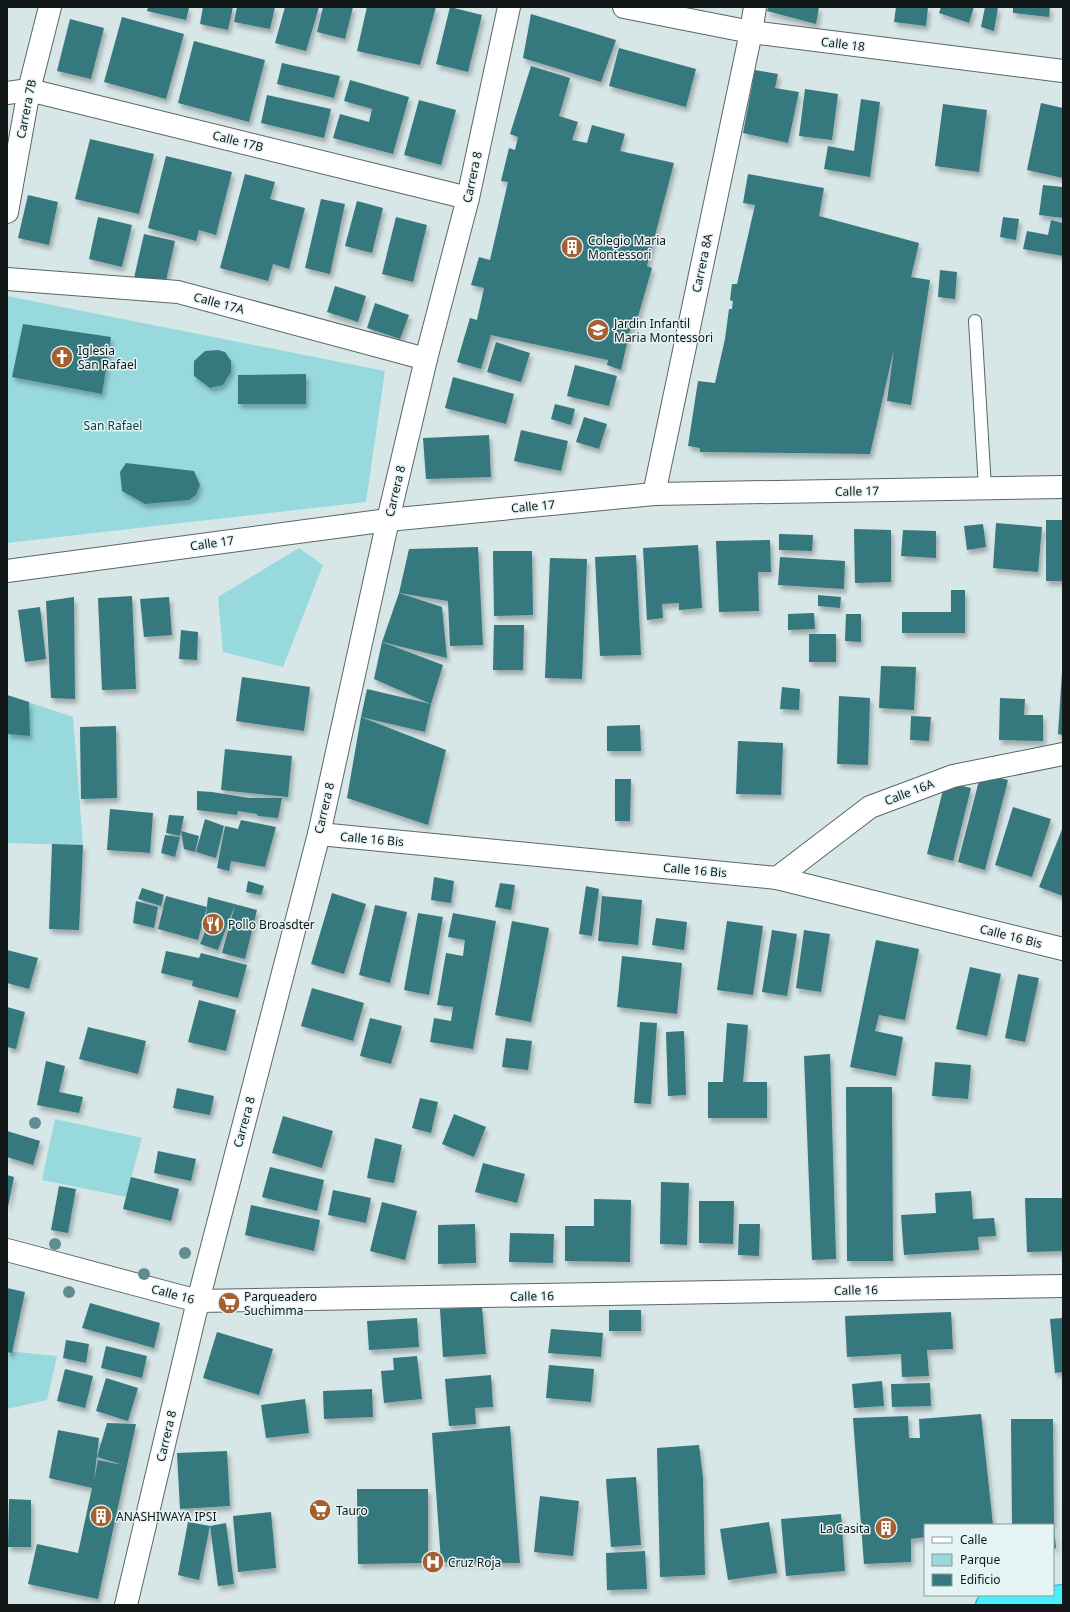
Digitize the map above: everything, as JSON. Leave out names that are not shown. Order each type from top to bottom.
[{"type":"highway","points":[[987,1605],[1063,1596]]},
{"type":"street","name":"Carrera 7B","points":[[7,212],[29,90],[50,7]]},
{"type":"street","name":"Carrera 8","points":[[126,1605],[198,1301],[319,834],[388,520],[426,359],[468,198],[509,7]]},
{"type":"street","name":"Calle 18","points":[[624,7],[751,32],[1063,71]]},
{"type":"street","name":"Carrera 8A","points":[[654,494],[755,7]]},
{"type":"street","name":"Calle 17B","points":[[7,93],[29,90],[468,198]]},
{"type":"street","name":"Calle 17A","points":[[7,279],[178,292],[426,359]]},
{"type":"street","name":"Calle 17","points":[[7,571],[388,520],[654,494],[1063,487]]},
{"type":"street","name":"Calle 16A","points":[[777,878],[870,807],[953,776],[1063,754]]},
{"type":"street","name":"Calle 16 Bis","points":[[319,834],[777,878],[1063,949]]},
{"type":"street","name":"Calle 16","points":[[7,1250],[198,1301],[1063,1286]]},
{"type":"lane","points":[[975,321],[985,488]]},
{"type":"green space","name":"San Rafael","points":[[7,296],[385,371],[366,502],[7,543]]},
{"type":"green space","points":[[299,548],[323,565],[283,667],[223,652],[218,597]]},
{"type":"green space","points":[[7,695],[73,717],[83,845],[7,843]]},
{"type":"green space","points":[[55,1119],[142,1138],[126,1197],[42,1180]]},
{"type":"green space","points":[[7,1351],[57,1356],[47,1400],[7,1409]]},
{"type":"building","points":[[148,7],[189,8],[186,20],[147,11]]},
{"type":"building","points":[[203,7],[233,7],[228,30],[200,24]]},
{"type":"building","points":[[237,7],[275,7],[270,29],[234,22]]},
{"type":"building","points":[[285,7],[319,7],[306,51],[275,43]]},
{"type":"building","points":[[323,7],[353,7],[345,39],[317,32]]},
{"type":"building","points":[[367,7],[436,7],[420,65],[357,51]]},
{"type":"building","points":[[450,7],[482,15],[468,72],[436,64]]},
{"type":"building","points":[[768,7],[819,7],[816,24],[767,11]]},
{"type":"building","points":[[896,7],[928,7],[926,26],[894,22]]},
{"type":"building","points":[[941,7],[974,7],[969,23],[939,13]]},
{"type":"building","points":[[985,7],[998,7],[994,31],[981,27]]},
{"type":"building","points":[[1013,7],[1050,7],[1049,17],[1013,13]]},
{"type":"building","points":[[531,14],[616,40],[601,82],[523,58]]},
{"type":"building","points":[[122,17],[184,34],[166,99],[104,82]]},
{"type":"building","points":[[70,19],[104,28],[91,79],[57,71]]},
{"type":"building","points":[[194,41],[265,60],[249,122],[178,103]]},
{"type":"building","points":[[619,48],[696,69],[686,107],[609,86]]},
{"type":"building","points":[[282,63],[340,76],[334,98],[277,84]]},
{"type":"building","name":"Colegio Maria Montessori","points":[[531,66],[570,78],[559,116],[578,122],[572,140],[587,143],[592,125],[625,134],[620,151],[674,163],[647,266],[652,268],[635,327],[631,325],[621,370],[607,365],[608,360],[491,335],[481,369],[457,362],[470,318],[477,320],[484,288],[471,285],[479,257],[490,260],[508,182],[501,181],[509,148],[515,150],[518,137],[510,134]]},
{"type":"building","points":[[755,70],[778,74],[775,88],[799,92],[788,143],[743,133]]},
{"type":"building","points":[[350,80],[409,97],[393,154],[333,138],[340,114],[369,122],[372,109],[344,101]]},
{"type":"building","points":[[805,89],[838,94],[832,140],[799,136]]},
{"type":"building","points":[[267,95],[331,109],[324,138],[261,123]]},
{"type":"building","points":[[861,99],[880,102],[870,177],[824,169],[828,146],[854,151]]},
{"type":"building","points":[[419,100],[456,110],[441,165],[404,155]]},
{"type":"building","points":[[1041,103],[1063,108],[1063,178],[1027,170]]},
{"type":"building","points":[[943,104],[987,110],[979,172],[935,166]]},
{"type":"building","points":[[90,139],[154,154],[139,214],[75,199]]},
{"type":"building","points":[[166,156],[232,172],[216,235],[199,230],[196,241],[148,228]]},
{"type":"building","points":[[245,174],[275,182],[270,199],[305,208],[289,269],[273,264],[268,281],[220,268]]},
{"type":"building","points":[[748,174],[824,188],[819,216],[919,243],[911,277],[930,280],[911,405],[887,401],[894,349],[870,454],[700,452],[700,448],[688,446],[698,381],[715,383],[725,339],[729,309],[732,309],[733,301],[730,300],[732,284],[737,284],[755,205],[743,203]]},
{"type":"building","points":[[1043,185],[1063,187],[1063,218],[1039,215]]},
{"type":"building","points":[[28,195],[58,202],[49,245],[18,238]]},
{"type":"building","points":[[321,199],[345,204],[330,274],[305,268]]},
{"type":"building","points":[[357,201],[383,208],[372,253],[345,246]]},
{"type":"building","points":[[98,217],[132,225],[122,267],[89,259]]},
{"type":"building","points":[[396,217],[427,225],[413,282],[382,274]]},
{"type":"building","points":[[1003,217],[1019,219],[1016,240],[1000,237]]},
{"type":"building","points":[[1051,220],[1063,223],[1063,256],[1023,249],[1027,231],[1048,235]]},
{"type":"building","points":[[144,234],[175,241],[165,285],[134,278]]},
{"type":"building","points":[[940,270],[957,272],[955,299],[938,297]]},
{"type":"building","points":[[335,286],[366,296],[358,322],[327,312]]},
{"type":"building","points":[[375,303],[409,315],[400,339],[367,328]]},
{"type":"building","name":"Iglesia San Rafael","points":[[23,324],[111,337],[102,394],[12,377]]},
{"type":"building","points":[[496,342],[530,353],[521,382],[487,372]]},
{"type":"building","points":[[218,350],[225,352],[231,361],[231,372],[223,385],[210,388],[194,376],[194,361],[205,351]]},
{"type":"building","points":[[575,365],[617,376],[609,406],[567,396]]},
{"type":"building","points":[[306,374],[306,404],[238,404],[238,375]]},
{"type":"building","points":[[453,377],[514,394],[506,424],[445,408]]},
{"type":"building","points":[[555,404],[575,409],[571,425],[551,419]]},
{"type":"building","points":[[584,417],[607,424],[599,449],[576,442]]},
{"type":"building","points":[[521,430],[568,441],[561,471],[514,461]]},
{"type":"building","points":[[489,435],[491,477],[426,479],[423,438]]},
{"type":"building","points":[[126,463],[194,471],[200,485],[196,495],[189,500],[145,504],[122,491],[120,472]]},
{"type":"building","points":[[1046,520],[1063,520],[1063,581],[1046,581]]},
{"type":"building","points":[[996,523],[1042,527],[1038,572],[993,568]]},
{"type":"building","points":[[983,524],[986,547],[967,550],[964,526]]},
{"type":"building","points":[[854,529],[891,530],[891,582],[855,583]]},
{"type":"building","points":[[903,530],[936,531],[936,558],[901,556]]},
{"type":"building","points":[[779,534],[813,535],[812,551],[779,550]]},
{"type":"building","points":[[770,540],[771,572],[758,572],[759,611],[719,612],[716,541]]},
{"type":"building","points":[[698,545],[702,608],[679,610],[679,603],[662,604],[663,618],[647,620],[643,548]]},
{"type":"building","points":[[478,547],[483,645],[450,646],[448,601],[399,593],[409,549]]},
{"type":"building","points":[[493,551],[532,551],[533,615],[494,616]]},
{"type":"building","points":[[636,555],[641,655],[600,656],[595,557]]},
{"type":"building","points":[[780,557],[845,561],[844,589],[778,585]]},
{"type":"building","points":[[550,558],[587,559],[582,679],[545,678]]},
{"type":"building","points":[[951,590],[965,590],[965,633],[902,633],[902,612],[951,612]]},
{"type":"building","points":[[399,593],[442,607],[447,658],[382,642]]},
{"type":"building","points":[[818,595],[841,597],[840,608],[818,606]]},
{"type":"building","points":[[132,596],[136,689],[102,690],[98,598]]},
{"type":"building","points":[[74,597],[75,699],[51,698],[46,601]]},
{"type":"building","points":[[169,597],[172,635],[144,637],[140,599]]},
{"type":"building","points":[[40,607],[46,659],[25,662],[18,610]]},
{"type":"building","points":[[814,613],[815,629],[788,630],[788,614]]},
{"type":"building","points":[[846,614],[861,614],[861,642],[845,641]]},
{"type":"building","points":[[494,625],[524,625],[523,670],[493,670]]},
{"type":"building","points":[[181,630],[198,632],[197,660],[179,659]]},
{"type":"building","points":[[809,634],[836,634],[836,662],[809,662]]},
{"type":"building","points":[[382,642],[443,665],[431,704],[374,679]]},
{"type":"building","points":[[881,666],[916,667],[914,710],[879,708]]},
{"type":"building","points":[[1063,672],[1063,735],[1058,734]]},
{"type":"building","points":[[242,677],[310,687],[304,731],[236,721]]},
{"type":"building","points":[[782,687],[800,689],[799,710],[780,709]]},
{"type":"building","points":[[367,689],[431,704],[425,732],[361,717]]},
{"type":"building","points":[[7,695],[29,702],[30,736],[7,734]]},
{"type":"building","points":[[839,696],[870,698],[868,765],[837,764]]},
{"type":"building","points":[[1000,698],[1025,699],[1024,715],[1043,715],[1043,741],[999,740]]},
{"type":"building","points":[[911,716],[931,717],[929,741],[910,740]]},
{"type":"building","points":[[361,717],[446,750],[428,825],[347,798]]},
{"type":"building","points":[[640,725],[641,751],[607,751],[607,726]]},
{"type":"building","points":[[116,726],[117,798],[81,799],[80,727]]},
{"type":"building","points":[[738,741],[783,743],[781,795],[736,794]]},
{"type":"building","points":[[225,749],[292,756],[288,797],[221,790]]},
{"type":"building","points":[[981,773],[1008,780],[985,870],[958,862]]},
{"type":"building","points":[[615,779],[631,779],[630,821],[615,821]]},
{"type":"building","points":[[945,782],[971,788],[953,861],[927,854]]},
{"type":"building","points":[[197,791],[249,798],[282,798],[278,818],[258,816],[257,814],[238,811],[237,815],[197,810]]},
{"type":"building","points":[[1013,807],[1051,819],[1032,877],[995,865]]},
{"type":"building","points":[[110,809],[153,813],[150,853],[107,850]]},
{"type":"building","points":[[169,815],[184,816],[180,836],[166,833]]},
{"type":"building","points":[[205,819],[224,826],[216,858],[196,852]]},
{"type":"building","points":[[241,820],[276,827],[265,867],[231,861],[229,871],[217,868],[225,826],[238,829]]},
{"type":"building","points":[[1063,827],[1063,896],[1039,887]]},
{"type":"building","points":[[181,831],[199,836],[195,852],[184,849]]},
{"type":"building","points":[[165,835],[180,837],[175,857],[161,853]]},
{"type":"building","points":[[52,844],[83,845],[79,930],[49,929]]},
{"type":"building","points":[[434,877],[454,881],[451,903],[431,900]]},
{"type":"building","points":[[248,881],[264,886],[261,895],[246,892]]},
{"type":"building","points":[[500,883],[515,885],[511,910],[495,907]]},
{"type":"building","points":[[586,886],[599,889],[592,936],[579,934]]},
{"type":"building","points":[[142,888],[164,895],[161,906],[138,899]]},
{"type":"building","points":[[332,893],[366,904],[344,974],[311,964]]},
{"type":"building","points":[[166,896],[207,907],[198,940],[158,929]]},
{"type":"building","points":[[602,896],[642,900],[638,945],[598,941]]},
{"type":"building","points":[[208,897],[257,910],[245,959],[222,953],[235,905],[218,950],[200,944],[204,934]]},
{"type":"building","points":[[136,901],[158,907],[154,928],[133,923]]},
{"type":"building","points":[[375,905],[407,912],[390,983],[359,975]]},
{"type":"building","points":[[418,913],[443,917],[429,995],[404,990]]},
{"type":"building","points":[[453,913],[496,921],[473,1049],[430,1042],[434,1018],[451,1021],[453,1007],[437,1005],[446,953],[463,956],[465,940],[448,937]]},
{"type":"building","points":[[656,918],[687,922],[684,950],[652,945]]},
{"type":"building","points":[[512,921],[549,928],[531,1022],[495,1015]]},
{"type":"building","points":[[727,921],[763,926],[753,995],[717,990]]},
{"type":"building","points":[[772,930],[797,934],[787,996],[762,992]]},
{"type":"building","points":[[804,930],[830,934],[821,992],[796,988]]},
{"type":"building","points":[[876,940],[919,949],[905,1020],[879,1015],[875,1031],[903,1037],[896,1076],[850,1067]]},
{"type":"building","points":[[7,950],[38,958],[29,989],[7,983]]},
{"type":"building","points":[[166,951],[199,958],[201,953],[247,965],[238,998],[192,986],[193,981],[161,973]]},
{"type":"building","points":[[622,956],[682,963],[677,1014],[617,1007]]},
{"type":"building","points":[[970,967],[1001,974],[987,1036],[956,1029]]},
{"type":"building","points":[[1018,974],[1039,978],[1025,1042],[1005,1038]]},
{"type":"building","points":[[312,988],[364,1003],[353,1041],[301,1026]]},
{"type":"building","points":[[199,1000],[236,1010],[226,1051],[188,1042]]},
{"type":"building","points":[[7,1007],[25,1012],[16,1049],[7,1047]]},
{"type":"building","points":[[370,1018],[402,1026],[391,1064],[360,1056]]},
{"type":"building","points":[[640,1022],[657,1023],[651,1104],[634,1103]]},
{"type":"building","points":[[727,1023],[748,1025],[743,1082],[767,1082],[767,1118],[708,1118],[708,1082],[723,1082]]},
{"type":"building","points":[[88,1027],[146,1041],[138,1074],[79,1059]]},
{"type":"building","points":[[684,1031],[686,1095],[668,1096],[666,1032]]},
{"type":"building","points":[[506,1038],[532,1041],[528,1070],[502,1067]]},
{"type":"building","points":[[830,1054],[836,1259],[812,1260],[804,1056]]},
{"type":"building","points":[[46,1061],[65,1066],[59,1092],[83,1097],[79,1113],[37,1105]]},
{"type":"building","points":[[935,1062],[971,1065],[968,1099],[932,1096]]},
{"type":"building","points":[[846,1087],[892,1087],[893,1261],[847,1261]]},
{"type":"building","points":[[177,1088],[214,1096],[210,1115],[173,1108]]},
{"type":"building","points":[[420,1098],[438,1102],[431,1133],[412,1128]]},
{"type":"building","points":[[454,1114],[486,1127],[474,1157],[442,1144]]},
{"type":"building","points":[[283,1116],[333,1131],[322,1168],[272,1153]]},
{"type":"building","points":[[7,1131],[40,1141],[33,1165],[7,1157]]},
{"type":"building","points":[[375,1138],[402,1145],[394,1183],[367,1178]]},
{"type":"building","points":[[158,1151],[196,1159],[191,1181],[154,1173]]},
{"type":"building","points":[[483,1163],[525,1174],[517,1203],[475,1192]]},
{"type":"building","points":[[270,1167],[324,1180],[317,1211],[262,1197]]},
{"type":"building","points":[[7,1175],[14,1177],[8,1207],[7,1207]]},
{"type":"building","points":[[131,1177],[179,1189],[171,1221],[123,1209]]},
{"type":"building","points":[[661,1182],[689,1183],[687,1245],[660,1244]]},
{"type":"building","points":[[59,1186],[76,1189],[68,1233],[51,1230]]},
{"type":"building","points":[[333,1190],[371,1198],[366,1223],[328,1215]]},
{"type":"building","points":[[971,1191],[973,1219],[994,1218],[996,1236],[978,1237],[979,1250],[904,1255],[901,1215],[936,1213],[935,1193]]},
{"type":"building","points":[[1025,1198],[1063,1198],[1063,1251],[1027,1252]]},
{"type":"building","points":[[594,1199],[631,1200],[630,1262],[565,1261],[565,1226],[594,1226]]},
{"type":"building","points":[[699,1201],[734,1201],[733,1244],[699,1243]]},
{"type":"building","points":[[382,1202],[417,1211],[405,1260],[370,1251]]},
{"type":"building","points":[[251,1205],[320,1220],[314,1251],[245,1235]]},
{"type":"building","points":[[475,1224],[476,1263],[438,1264],[438,1225]]},
{"type":"building","points":[[739,1224],[760,1224],[759,1256],[738,1255]]},
{"type":"building","points":[[510,1233],[554,1234],[553,1263],[509,1262]]},
{"type":"building","points":[[7,1288],[25,1292],[12,1353],[7,1352]]},
{"type":"building","points":[[90,1303],[160,1323],[154,1348],[82,1328]]},
{"type":"building","points":[[482,1307],[486,1354],[443,1357],[440,1309]]},
{"type":"building","points":[[609,1310],[641,1310],[641,1331],[609,1331]]},
{"type":"building","points":[[951,1312],[953,1349],[927,1350],[929,1376],[902,1377],[901,1354],[847,1357],[845,1316]]},
{"type":"building","points":[[417,1318],[419,1347],[369,1350],[367,1321]]},
{"type":"building","points":[[1063,1318],[1063,1372],[1055,1373],[1050,1319]]},
{"type":"building","points":[[551,1329],[603,1333],[601,1357],[548,1353]]},
{"type":"building","points":[[217,1332],[273,1349],[259,1395],[203,1378]]},
{"type":"building","points":[[66,1340],[89,1344],[86,1363],[63,1358]]},
{"type":"building","points":[[106,1346],[147,1356],[142,1378],[101,1368]]},
{"type":"building","points":[[417,1356],[422,1399],[384,1403],[381,1371],[394,1370],[393,1358]]},
{"type":"building","points":[[549,1365],[594,1369],[591,1402],[546,1398]]},
{"type":"building","points":[[65,1369],[93,1376],[85,1408],[57,1401]]},
{"type":"building","points":[[491,1375],[493,1407],[475,1408],[476,1424],[449,1426],[445,1379]]},
{"type":"building","points":[[106,1378],[138,1388],[128,1421],[96,1411]]},
{"type":"building","points":[[882,1381],[884,1406],[854,1408],[852,1384]]},
{"type":"building","points":[[930,1383],[931,1406],[892,1407],[891,1384]]},
{"type":"building","points":[[372,1389],[373,1417],[324,1419],[323,1391]]},
{"type":"building","points":[[305,1399],[309,1433],[266,1438],[261,1405]]},
{"type":"building","points":[[981,1414],[993,1524],[924,1524],[924,1537],[911,1539],[911,1562],[864,1564],[853,1418],[908,1416],[909,1438],[920,1438],[919,1419]]},
{"type":"building","points":[[1011,1419],[1053,1419],[1054,1524],[1012,1524]]},
{"type":"building","name":"ANASHIWAYA IPSI","points":[[107,1423],[136,1424],[98,1599],[28,1584],[37,1544],[78,1553],[92,1488],[49,1478],[58,1430],[99,1438],[94,1480],[98,1460],[123,1465],[97,1457]]},
{"type":"building","points":[[510,1426],[520,1563],[441,1562],[432,1433]]},
{"type":"building","points":[[699,1445],[703,1478],[705,1575],[660,1577],[657,1448]]},
{"type":"building","points":[[227,1451],[230,1506],[180,1509],[177,1453]]},
{"type":"building","points":[[636,1477],[641,1545],[611,1547],[606,1479]]},
{"type":"building","points":[[357,1489],[428,1489],[428,1563],[358,1564]]},
{"type":"building","points":[[540,1496],[579,1501],[573,1556],[534,1552]]},
{"type":"building","points":[[9,1499],[31,1500],[31,1547],[8,1547]]},
{"type":"building","points":[[271,1512],[276,1568],[238,1572],[233,1516]]},
{"type":"building","points":[[841,1514],[845,1571],[786,1576],[781,1519]]},
{"type":"building","points":[[188,1522],[210,1526],[199,1580],[178,1575]]},
{"type":"building","points":[[769,1522],[777,1573],[728,1580],[720,1529]]},
{"type":"building","points":[[226,1523],[234,1584],[218,1586],[210,1526]]},
{"type":"building","points":[[1054,1526],[1056,1548],[1054,1549]]},
{"type":"building","points":[[645,1551],[647,1589],[607,1590],[606,1553]]},
{"type":"place","name":"Colegio Maria Montessori","points":[[572,247]]},
{"type":"place","name":"Jardin Infantil Maria Montessori","points":[[598,330]]},
{"type":"place","name":"Iglesia San Rafael","points":[[62,357]]},
{"type":"place","name":"Pollo Broasdter","points":[[213,924]]},
{"type":"place","name":"Parqueadero Suchimma","points":[[229,1303]]},
{"type":"place","name":"Tauro","points":[[320,1510]]},
{"type":"place","name":"ANASHIWAYA IPSI","points":[[101,1516]]},
{"type":"place","name":"La Casita","points":[[886,1528]]},
{"type":"place","name":"Cruz Roja","points":[[433,1562]]}]
